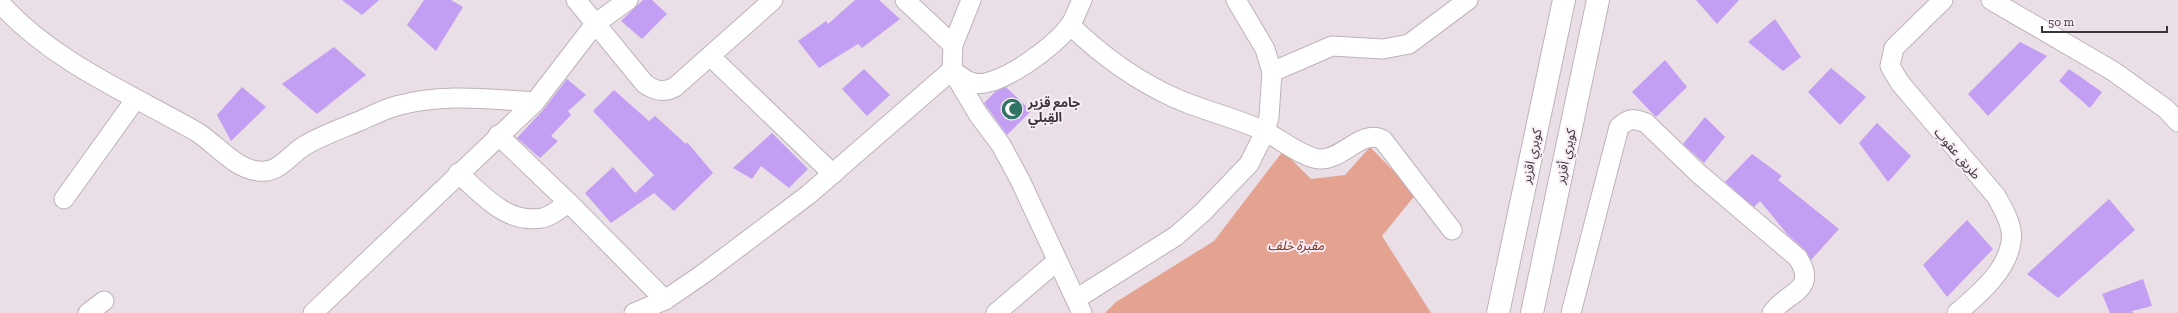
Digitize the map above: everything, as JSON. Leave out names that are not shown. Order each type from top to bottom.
[{"type":"main road","name":"كوبري اقزير","points":[[1498,313],[1564,0]]},
{"type":"main road","name":"كويري أقزير","points":[[1532,313],[1598,0]]},
{"type":"street","points":[[576,0],[645,84],[659,91],[668,90],[675,87],[773,0]]},
{"type":"street","points":[[313,313],[458,173],[535,102],[595,24],[628,0]]},
{"type":"street","points":[[905,0],[953,45]]},
{"type":"street","points":[[971,0],[953,45],[952,70],[978,114],[1001,145],[1020,180],[1057,262],[1079,306],[1176,236],[1203,212],[1249,164],[1265,132],[1269,117],[1272,72],[1265,49],[1236,0]]},
{"type":"street","points":[[952,70],[972,83],[983,84],[994,81],[1038,56],[1070,25],[1082,0]]},
{"type":"street","points":[[1272,72],[1332,46],[1383,49],[1409,44],[1468,0]]},
{"type":"street","name":"طريق عقوب","points":[[1943,0],[1894,48],[1890,66],[1900,83],[1996,196],[2007,216],[2012,242],[2007,258],[1996,275],[1957,313]]},
{"type":"street","points":[[1991,0],[2113,71],[2166,109],[2178,122]]},
{"type":"street","points":[[0,2],[16,20],[52,50],[135,100],[198,133],[239,164],[258,171],[282,165],[303,146],[395,106],[437,98],[462,96],[535,102]]},
{"type":"street","points":[[1070,25],[1081,36],[1144,83],[1176,98],[1265,132],[1319,160],[1352,147],[1368,136],[1376,136],[1383,140],[1452,230]]},
{"type":"street","points":[[710,56],[833,174]]},
{"type":"street","points":[[634,313],[665,300],[703,274],[833,174],[952,70]]},
{"type":"street","points":[[64,199],[135,100]]},
{"type":"street","points":[[1571,313],[1619,127],[1627,120],[1636,119],[1646,123],[1698,173],[1798,258],[1805,270],[1804,281],[1794,294],[1775,308],[1772,313]]},
{"type":"street","points":[[498,135],[569,203],[665,300]]},
{"type":"street","points":[[458,173],[499,210],[517,218],[543,218],[569,203]]},
{"type":"street","points":[[996,313],[1057,262]]},
{"type":"street","points":[[88,313],[104,301]]},
{"type":"green space","name":"مقبرة خلف","points":[[1370,147],[1416,194],[1382,236],[1431,313],[1105,313],[1116,302],[1214,241],[1283,151],[1311,179],[1345,175]]},
{"type":"building","points":[[342,0],[379,0],[362,15]]},
{"type":"building","points":[[424,0],[451,0],[463,7],[436,51],[407,25]]},
{"type":"building","points":[[643,0],[652,0],[667,14],[642,39],[621,21]]},
{"type":"building","points":[[855,0],[879,0],[900,19],[862,48],[858,44],[819,68],[798,41],[826,21],[828,24]]},
{"type":"building","points":[[1696,0],[1739,0],[1717,24]]},
{"type":"building","points":[[1775,19],[1801,57],[1783,71],[1748,42]]},
{"type":"building","points":[[2020,42],[2047,56],[1988,116],[1968,94]]},
{"type":"building","points":[[334,47],[366,75],[317,114],[282,84]]},
{"type":"building","points":[[1665,60],[1687,87],[1656,117],[1632,92]]},
{"type":"building","points":[[1831,68],[1866,97],[1840,125],[1808,92]]},
{"type":"building","points":[[864,69],[890,95],[867,116],[842,89]]},
{"type":"building","points":[[2069,69],[2102,92],[2090,108],[2059,81]]},
{"type":"building","points":[[567,79],[586,95],[568,111],[571,115],[551,136],[558,141],[540,158],[517,138],[544,109]]},
{"type":"building","points":[[242,87],[266,107],[231,141],[217,115]]},
{"type":"building","points":[[1006,87],[1031,111],[1007,135],[984,103],[996,91]]},
{"type":"building","points":[[614,90],[649,121],[655,116],[686,144],[687,142],[713,173],[674,211],[654,193],[611,223],[585,193],[613,167],[635,193],[654,175],[593,111]]},
{"type":"building","points":[[1705,117],[1725,137],[1704,163],[1683,144]]},
{"type":"building","points":[[1877,123],[1911,156],[1888,182],[1859,143]]},
{"type":"building","points":[[772,133],[808,169],[789,188],[761,166],[752,179],[733,168]]},
{"type":"building","points":[[1752,154],[1782,176],[1778,180],[1839,229],[1811,260],[1805,250],[1788,235],[1760,201],[1754,207],[1725,182]]},
{"type":"building","points":[[2109,199],[2135,230],[2058,298],[2027,274]]},
{"type":"building","points":[[1967,220],[1993,249],[1947,297],[1923,265]]},
{"type":"building","points":[[2143,279],[2152,306],[2132,311],[2133,313],[2110,313],[2102,294]]},
{"type":"place","name":"جامع قزير القِبلي","points":[[1012,109]]}]
